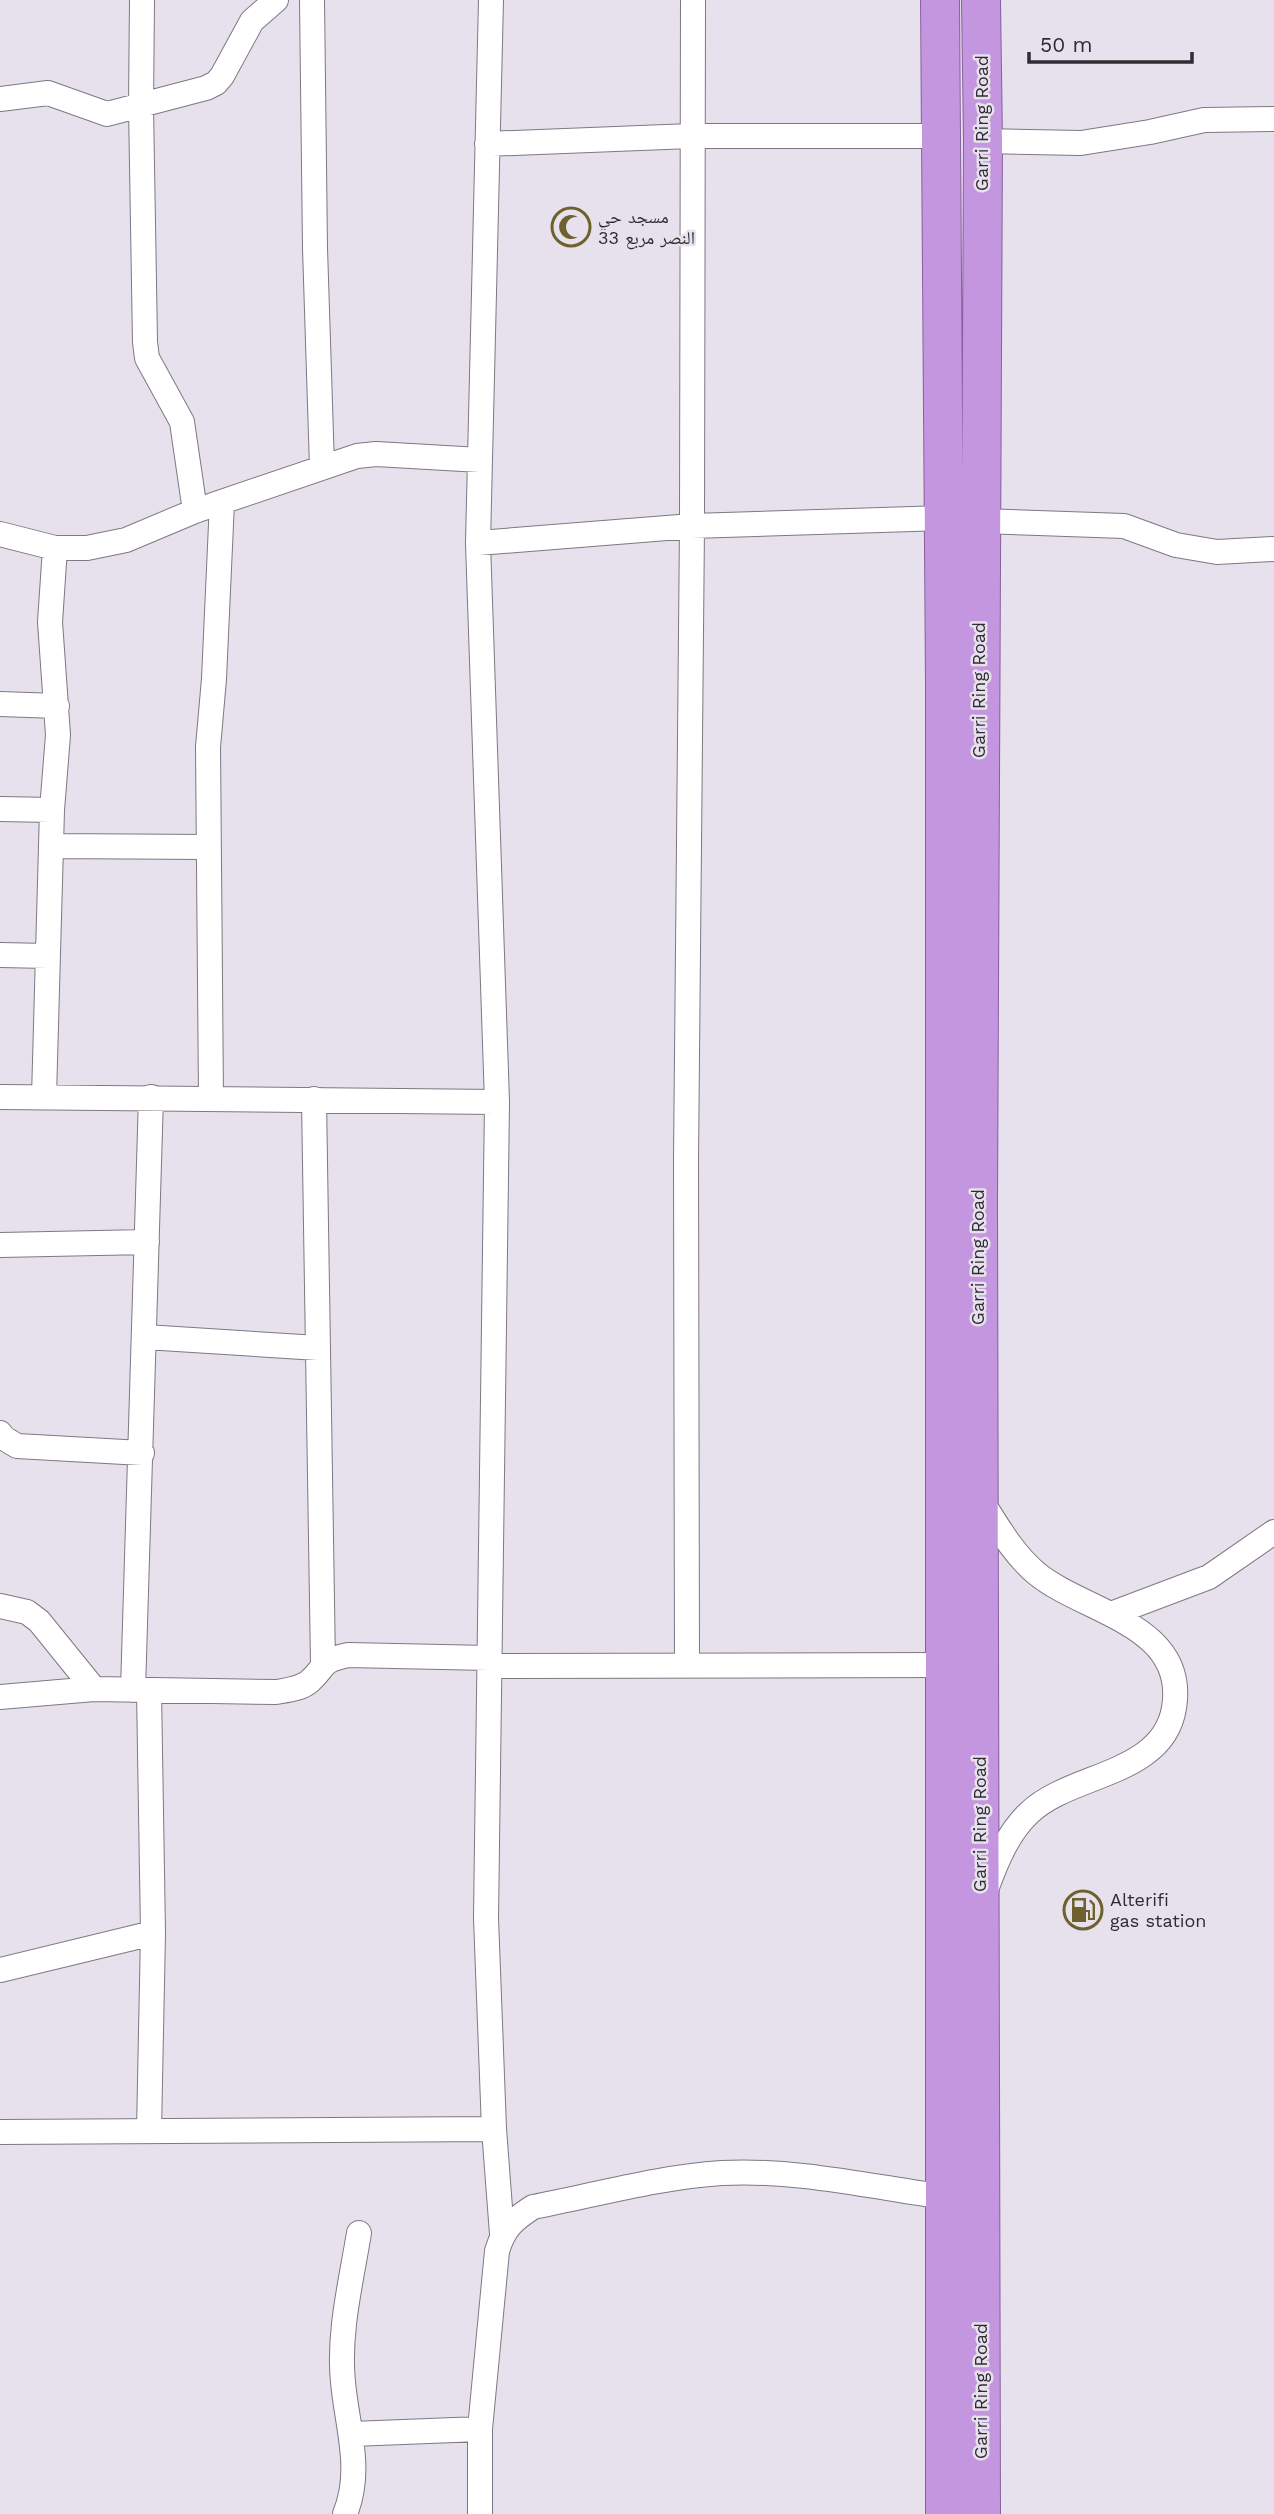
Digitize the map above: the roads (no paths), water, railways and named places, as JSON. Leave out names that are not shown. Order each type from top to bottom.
[{"type":"highway","name":"Garri Ring Road","points":[[940,0],[941,136],[962,519],[979,1496],[981,2514]]},
{"type":"highway","name":"Garri Ring Road","points":[[945,2514],[945,1665],[962,519],[983,141],[981,0]]},
{"type":"street","points":[[142,0],[141,106],[147,358],[182,422],[195,511]]},
{"type":"street","points":[[0,99],[48,93],[107,114],[206,88],[216,83],[252,21],[276,0]]},
{"type":"street","points":[[312,0],[314,234],[322,467]]},
{"type":"street","points":[[480,2514],[480,2429],[497,2251],[502,2234],[494,2129],[486,1918],[497,1102],[478,543],[491,0]]},
{"type":"street","points":[[687,1665],[693,0]]},
{"type":"street","points":[[983,141],[1081,144],[1204,120],[1274,119]]},
{"type":"street","points":[[486,144],[691,136],[941,136]]},
{"type":"street","points":[[0,534],[55,548],[87,548],[126,540],[195,511],[357,456],[376,454],[480,460]]},
{"type":"street","points":[[211,1098],[208,747],[214,679],[222,502]]},
{"type":"street","points":[[478,543],[692,526],[962,519],[1124,526],[1176,545],[1217,552],[1274,549]]},
{"type":"street","points":[[44,1097],[52,810],[58,735],[51,622],[55,548]]},
{"type":"street","points":[[0,704],[57,706]]},
{"type":"street","points":[[0,809],[52,810]]},
{"type":"street","points":[[52,846],[207,847]]},
{"type":"street","points":[[0,955],[48,956]]},
{"type":"street","points":[[0,1097],[497,1102]]},
{"type":"street","points":[[149,2131],[153,1933],[141,1690],[142,1453],[151,1097]]},
{"type":"street","points":[[314,1099],[323,1664]]},
{"type":"street","points":[[0,1245],[147,1242]]},
{"type":"street","points":[[145,1337],[318,1348]]},
{"type":"street","points":[[0,1433],[17,1446],[142,1453]]},
{"type":"street","points":[[979,1496],[1013,1548],[1036,1573],[1074,1598],[1140,1630],[1160,1650],[1172,1676],[1175,1699],[1171,1723],[1159,1742],[1111,1772],[1051,1798],[1030,1812],[1013,1832],[999,1857],[980,1906]]},
{"type":"street","points":[[1111,1614],[1209,1577],[1274,1532]]},
{"type":"street","points":[[0,1606],[27,1612],[39,1620],[94,1689]]},
{"type":"street","points":[[0,1697],[94,1689],[276,1692],[299,1688],[311,1680],[323,1664],[348,1655],[489,1662],[945,1665]]},
{"type":"street","points":[[0,1969],[153,1933]]},
{"type":"street","points":[[0,2132],[494,2129]]},
{"type":"street","points":[[502,2234],[515,2219],[533,2207],[685,2177],[723,2173],[796,2176],[945,2197]]},
{"type":"street","points":[[345,2514],[354,2482],[352,2434],[343,2382],[343,2332],[359,2233]]},
{"type":"street","points":[[352,2434],[480,2429]]},
{"type":"place","name":"مسجد حي النصر مربع 33","points":[[571,227]]},
{"type":"place","name":"Alterifi gas station","points":[[1083,1910]]}]
